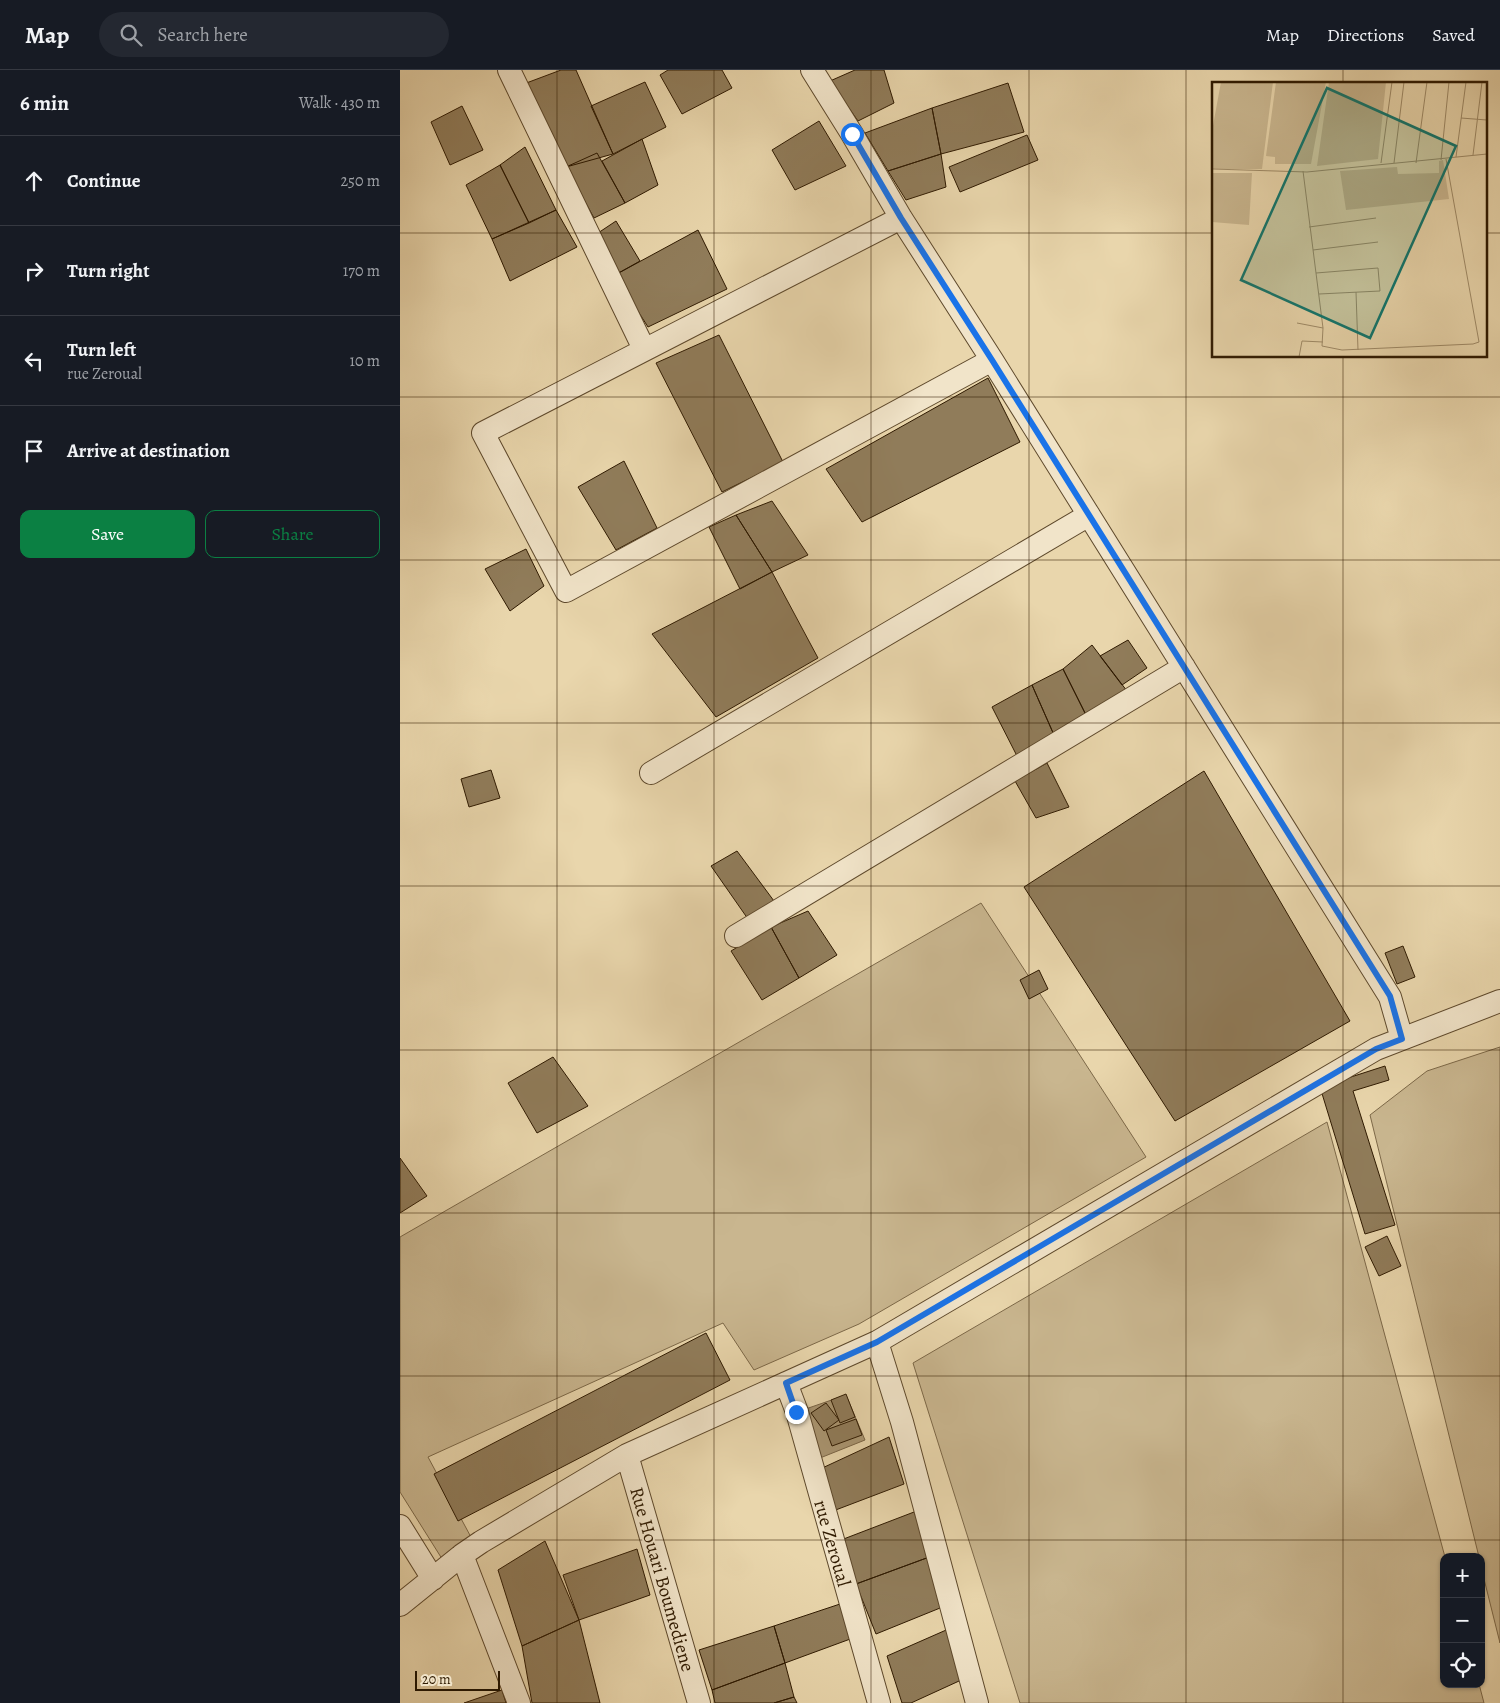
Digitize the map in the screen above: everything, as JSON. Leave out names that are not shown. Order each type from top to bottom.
[{"type":"street","points":[[509,70],[644,349]]},
{"type":"street","points":[[812,70],[901,218],[1390,996],[1402,1039]]},
{"type":"street","points":[[901,218],[483,433],[566,591],[992,360]]},
{"type":"street","points":[[650,773],[1089,515]]},
{"type":"street","points":[[736,936],[1184,666]]},
{"type":"street","points":[[400,1605],[462,1555],[627,1455],[877,1342],[1376,1049],[1500,1001]]},
{"type":"street","points":[[877,1342],[902,1422],[977,1703]]},
{"type":"street","name":"rue Zeroual","points":[[786,1383],[796,1412],[879,1703]]},
{"type":"street","name":"Rue Houari Boumediene","points":[[627,1455],[699,1703]]},
{"type":"street","points":[[400,1526],[433,1579]]},
{"type":"street","points":[[462,1555],[519,1703]]},
{"type":"shaded area","points":[[981,903],[1146,1157],[859,1324],[754,1370],[723,1323],[428,1457],[472,1539],[444,1562],[400,1492],[400,1237]]},
{"type":"shaded area","points":[[1500,1047],[1500,1643],[1485,1583],[1485,1553],[1478,1553],[1370,1115],[1427,1071]]},
{"type":"shaded area","points":[[1327,1122],[1444,1553],[1440,1553],[1440,1688],[1480,1688],[1484,1703],[1020,1703],[913,1363]]},
{"type":"shaded area","points":[[846,1395],[865,1440],[815,1460],[797,1412]]},
{"type":"building","points":[[561,70],[576,70],[613,154],[566,167],[521,85]]},
{"type":"building","points":[[668,70],[722,70],[732,88],[682,114],[660,75]]},
{"type":"building","points":[[855,70],[884,70],[894,103],[858,121],[830,81]]},
{"type":"building","points":[[645,82],[666,127],[613,154],[591,106]]},
{"type":"building","points":[[1008,83],[1024,132],[941,154],[932,108]]},
{"type":"building","points":[[462,106],[483,150],[450,165],[431,122]]},
{"type":"building","points":[[932,108],[941,154],[888,171],[865,133]]},
{"type":"building","points":[[819,121],[846,166],[795,190],[772,150]]},
{"type":"building","points":[[1027,135],[1038,160],[960,192],[949,167]]},
{"type":"building","points":[[642,139],[658,185],[625,203],[602,161]]},
{"type":"building","points":[[525,147],[556,210],[529,223],[500,165]]},
{"type":"building","points":[[597,153],[625,203],[594,218],[566,167]]},
{"type":"building","points":[[941,154],[946,187],[906,200],[888,171]]},
{"type":"building","points":[[500,165],[529,223],[492,239],[466,185]]},
{"type":"building","points":[[556,210],[577,247],[510,281],[492,239]]},
{"type":"building","points":[[616,221],[640,261],[615,275],[598,233]]},
{"type":"building","points":[[698,230],[727,289],[648,327],[615,275]]},
{"type":"building","points":[[719,335],[783,462],[722,492],[656,363]]},
{"type":"building","points":[[988,378],[1020,442],[862,522],[826,469]]},
{"type":"building","points":[[624,461],[657,528],[616,550],[578,487]]},
{"type":"building","points":[[772,501],[808,555],[772,572],[736,515]]},
{"type":"building","points":[[736,515],[772,572],[740,589],[709,527]]},
{"type":"building","points":[[526,549],[544,586],[510,611],[485,569]]},
{"type":"building","points":[[772,572],[818,658],[716,717],[652,634]]},
{"type":"building","points":[[1128,640],[1147,668],[1122,685],[1100,656]]},
{"type":"building","points":[[1092,645],[1127,691],[1087,717],[1063,669]]},
{"type":"building","points":[[1063,669],[1087,717],[1054,735],[1032,685]]},
{"type":"building","points":[[1032,685],[1054,735],[1017,756],[992,707]]},
{"type":"building","points":[[1047,763],[1069,807],[1036,818],[1015,781]]},
{"type":"building","points":[[491,770],[500,798],[469,807],[461,779]]},
{"type":"building","points":[[1204,771],[1350,1021],[1175,1121],[1024,887]]},
{"type":"building","points":[[737,851],[774,901],[748,919],[711,866]]},
{"type":"building","points":[[808,911],[837,955],[799,978],[771,927]]},
{"type":"building","points":[[771,927],[799,978],[762,1000],[731,951]]},
{"type":"building","points":[[1403,946],[1415,977],[1397,984],[1385,953]]},
{"type":"building","points":[[1039,970],[1048,989],[1029,999],[1020,980]]},
{"type":"building","points":[[553,1057],[588,1106],[537,1133],[508,1083]]},
{"type":"building","points":[[1385,1066],[1389,1080],[1353,1091],[1395,1225],[1365,1234],[1320,1087]]},
{"type":"building","points":[[400,1158],[427,1196],[400,1213]]},
{"type":"building","points":[[1387,1236],[1401,1266],[1379,1276],[1365,1247]]},
{"type":"building","points":[[706,1333],[730,1380],[458,1521],[434,1474]]},
{"type":"building","points":[[846,1394],[855,1417],[840,1423],[831,1400]]},
{"type":"building","points":[[826,1403],[839,1420],[824,1431],[811,1413]]},
{"type":"building","points":[[856,1419],[862,1435],[832,1446],[826,1430]]},
{"type":"building","points":[[889,1437],[904,1484],[833,1511],[818,1470]]},
{"type":"building","points":[[914,1512],[932,1556],[856,1584],[841,1540]]},
{"type":"building","points":[[545,1541],[579,1620],[522,1646],[498,1570]]},
{"type":"building","points":[[637,1549],[650,1595],[579,1620],[563,1575]]},
{"type":"building","points":[[932,1556],[945,1606],[876,1634],[856,1584]]},
{"type":"building","points":[[840,1604],[853,1638],[785,1663],[774,1626]]},
{"type":"building","points":[[579,1620],[600,1703],[532,1703],[522,1646]]},
{"type":"building","points":[[774,1626],[785,1663],[712,1690],[699,1650]]},
{"type":"building","points":[[953,1627],[970,1676],[911,1703],[902,1703],[887,1656]]},
{"type":"building","points":[[785,1663],[794,1697],[774,1703],[715,1703],[712,1690]]},
{"type":"building","points":[[502,1690],[506,1703],[464,1703]]},
{"type":"building","points":[[794,1697],[797,1703],[774,1703]]},
{"type":"route","points":[[796,1412],[786,1383],[877,1342],[1376,1049],[1402,1039],[1390,996],[901,218],[852,134]]}]
